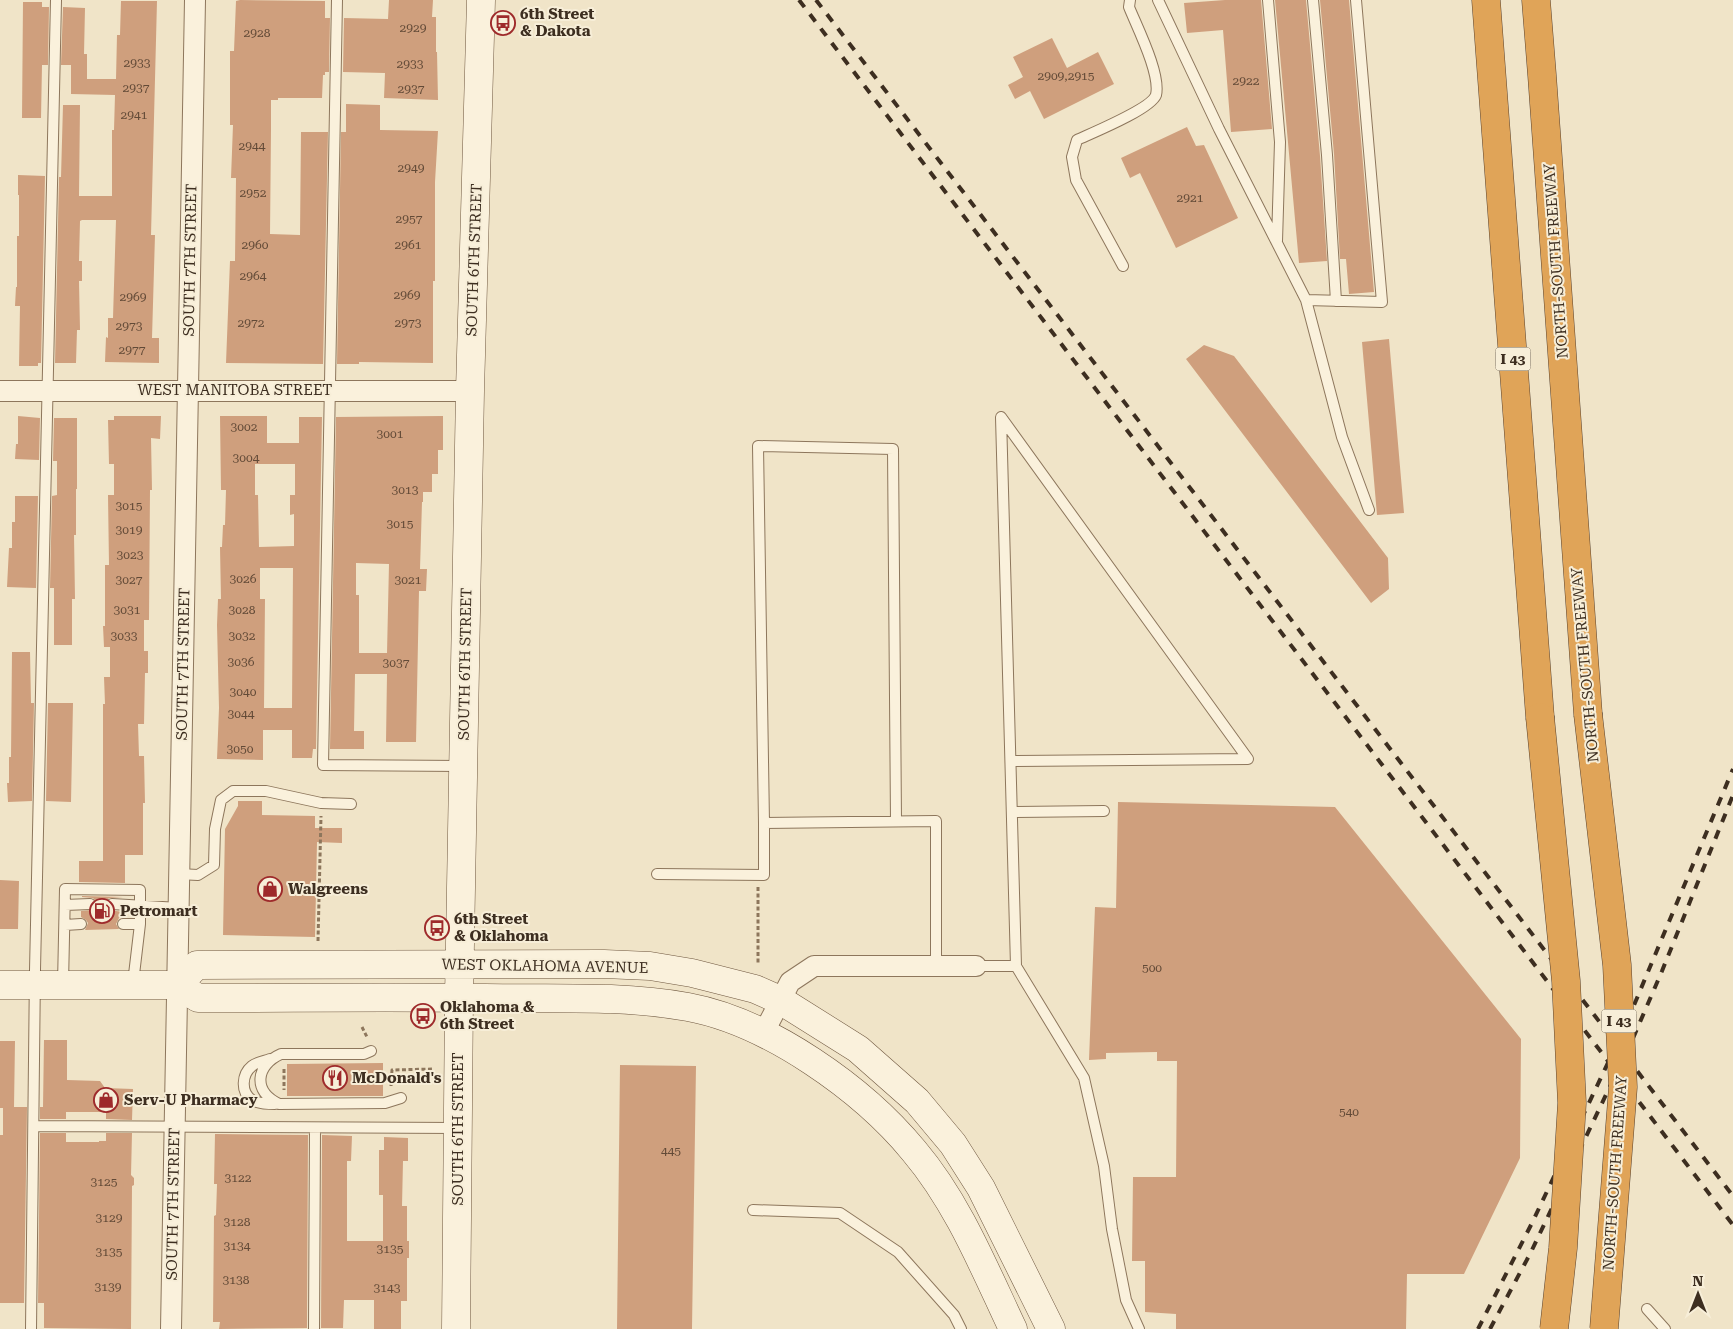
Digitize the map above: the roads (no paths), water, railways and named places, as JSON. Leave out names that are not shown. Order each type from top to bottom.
[{"type":"highway","name":"I 43","points":[[1486,0],[1540,717],[1566,981],[1572,1103],[1563,1248],[1554,1329]]},
{"type":"highway","name":"NORTH-SOUTH FREEWAY","points":[[1536,0],[1588,714],[1617,965],[1623,1087],[1604,1329]]},
{"type":"main road","name":"SOUTH 6TH STREET","points":[[456,1329],[459,998],[470,391],[481,0]]},
{"type":"main road","name":"WEST OKLAHOMA AVENUE","points":[[1013,1329],[955,1211],[938,1182],[915,1152],[875,1109],[850,1087],[797,1052],[732,1020],[692,1008],[642,1000],[606,998],[198,998],[177,985],[197,965],[604,964],[650,966],[692,973],[755,988],[780,1000],[858,1049],[917,1101],[953,1144],[981,1188],[1051,1329]]},
{"type":"main road","points":[[0,985],[177,985]]},
{"type":"street","name":"SOUTH 7TH STREET","points":[[171,1329],[195,0]]},
{"type":"street","name":"WEST MANITOBA STREET","points":[[0,391],[470,391]]},
{"type":"street","points":[[763,1034],[790,982],[814,966],[976,966]]},
{"type":"lane","points":[[32,1329],[35,985],[56,0]]},
{"type":"lane","points":[[337,0],[323,765],[464,766]]},
{"type":"lane","points":[[1122,266],[1076,180],[1072,156],[1076,140],[1144,108],[1155,96],[1157,81],[1129,7],[1130,0]]},
{"type":"lane","points":[[1158,0],[1215,121],[1306,300],[1342,437],[1369,510]]},
{"type":"lane","points":[[1268,0],[1280,142],[1277,244]]},
{"type":"lane","points":[[1313,0],[1327,155],[1336,301]]},
{"type":"lane","points":[[1306,300],[1382,302],[1356,0]]},
{"type":"lane","points":[[1012,761],[1248,760],[1001,417],[1012,761],[1016,966],[1084,1078],[1104,1166],[1112,1229],[1126,1300],[1139,1329]]},
{"type":"lane","points":[[657,874],[764,875],[758,446],[892,449],[896,821]]},
{"type":"lane","points":[[179,874],[198,875],[214,865],[215,830],[221,800],[233,790],[266,791],[321,802],[351,804]]},
{"type":"lane","points":[[1012,812],[1104,811]]},
{"type":"lane","points":[[764,822],[936,821],[936,965]]},
{"type":"lane","points":[[63,985],[65,889],[140,890],[140,924],[133,985]]},
{"type":"lane","points":[[65,905],[90,904]]},
{"type":"lane","points":[[112,904],[178,908]]},
{"type":"lane","points":[[64,924],[81,924]]},
{"type":"lane","points":[[123,924],[140,924]]},
{"type":"lane","points":[[976,966],[1016,966]]},
{"type":"lane","points":[[371,1051],[364,1054],[281,1054],[252,1065],[244,1074],[243,1084],[252,1100],[263,1104],[385,1103],[401,1098]]},
{"type":"lane","points":[[271,1058],[262,1070],[260,1081],[268,1099],[278,1104]]},
{"type":"lane","points":[[34,1126],[458,1128]]},
{"type":"lane","points":[[314,1329],[316,1128]]},
{"type":"lane","points":[[752,1210],[840,1214],[898,1252],[954,1315],[961,1329]]},
{"type":"lane","points":[[1647,1309],[1665,1329]]},
{"type":"railway","points":[[799,0],[1733,1225]]},
{"type":"railway","points":[[816,0],[1733,1196]]},
{"type":"railway","points":[[1478,1329],[1532,1223],[1624,1029],[1733,769]]},
{"type":"railway","points":[[1490,1329],[1531,1252],[1634,1036],[1733,795]]},
{"type":"place","name":"6th Street & Dakota","points":[[503,23]]},
{"type":"place","name":"Walgreens","points":[[270,889]]},
{"type":"place","name":"Petromart","points":[[102,911]]},
{"type":"place","name":"6th Street & Oklahoma","points":[[437,928]]},
{"type":"place","name":"Oklahoma & 6th Street","points":[[423,1016]]},
{"type":"place","name":"McDonald's","points":[[335,1078]]},
{"type":"place","name":"Serv-U Pharmacy","points":[[106,1100]]}]
